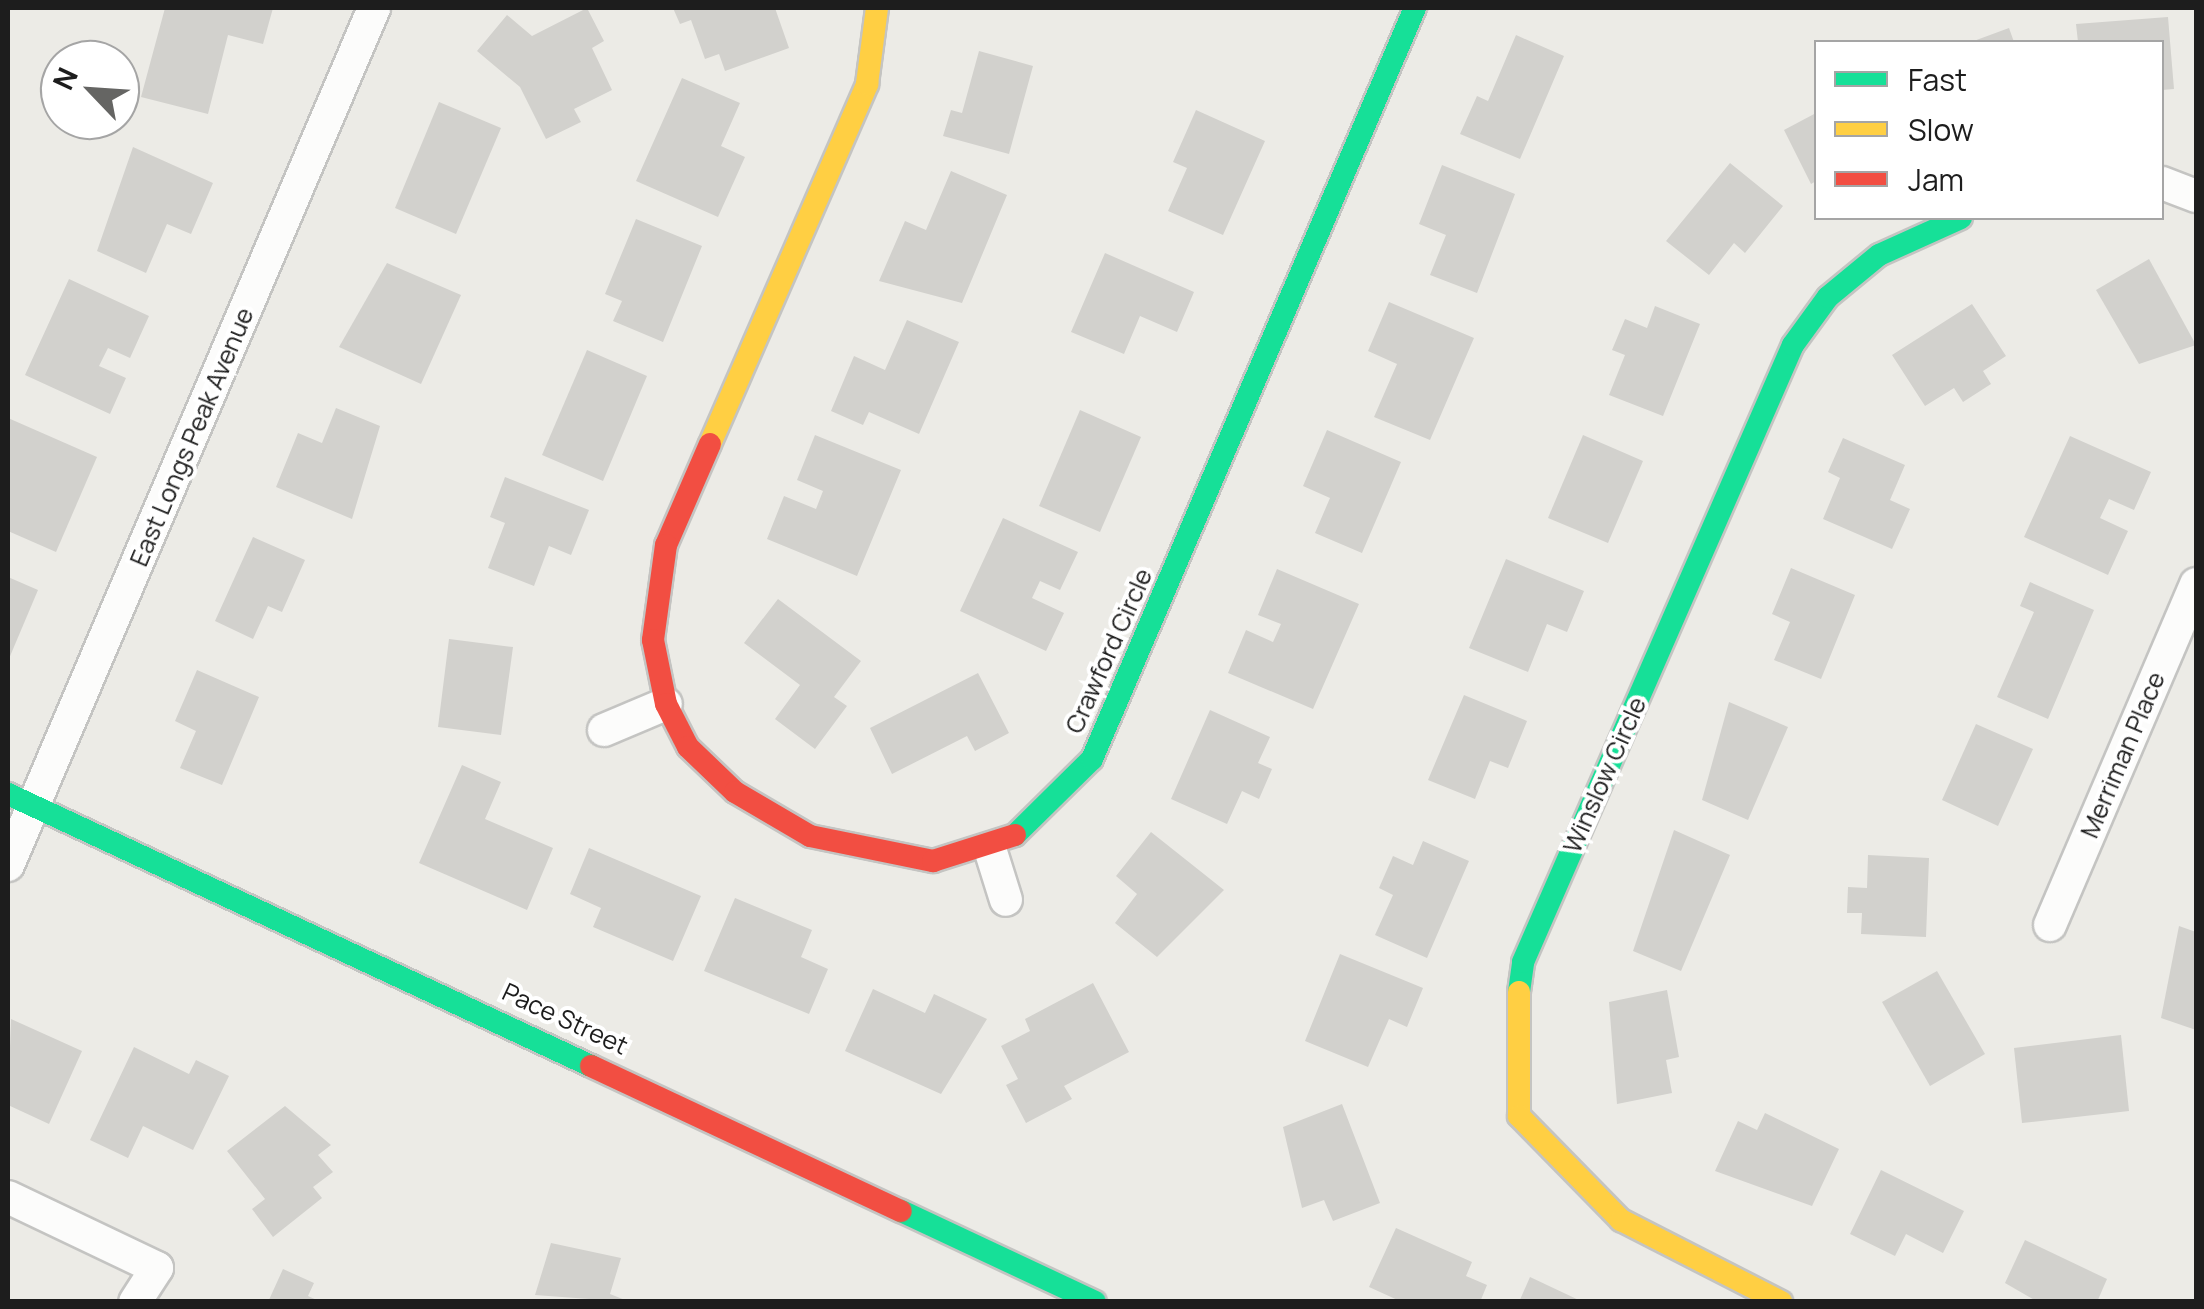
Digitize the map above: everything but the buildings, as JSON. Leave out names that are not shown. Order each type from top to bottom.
[{"type":"street","name":"East Longs Peak Avenue","points":[[8,864],[20,800],[374,8]]},
{"type":"street","name":"Crawford Circle","points":[[877,8],[868,84],[666,545],[654,640],[666,704],[688,747],[735,792],[810,836],[934,862],[991,852],[1053,806],[1092,758],[1416,8]]},
{"type":"street","points":[[2164,184],[2196,196]]},
{"type":"street","name":"Winslow Circle","points":[[1781,1302],[1620,1220],[1519,1116],[1512,1039],[1523,962],[1793,346],[1828,297],[1879,256],[1958,220]]},
{"type":"street","name":"Merriman Place","points":[[2050,925],[2196,584]]},
{"type":"street","points":[[604,730],[666,704]]},
{"type":"street","name":"Pace Street","points":[[20,800],[1094,1302]]},
{"type":"street","points":[[991,852],[1006,900]]},
{"type":"street","points":[[8,1197],[158,1268],[135,1302]]},
{"type":"traffic: fast","points":[[1015,835],[1092,759],[1415,8]]},
{"type":"traffic: fast","points":[[1519,992],[1523,962],[1793,345],[1828,297],[1879,255],[1957,220]]},
{"type":"traffic: fast","points":[[8,794],[591,1066]]},
{"type":"traffic: fast","points":[[901,1211],[1095,1302]]},
{"type":"traffic: slow","points":[[710,444],[867,84],[877,8]]},
{"type":"traffic: slow","points":[[1519,992],[1519,1116],[1621,1220],[1781,1302]]},
{"type":"traffic: jam","points":[[710,444],[666,545],[653,640],[666,704],[688,747],[735,792],[810,836],[933,861],[1015,835]]},
{"type":"traffic: jam","points":[[591,1066],[901,1211]]}]
